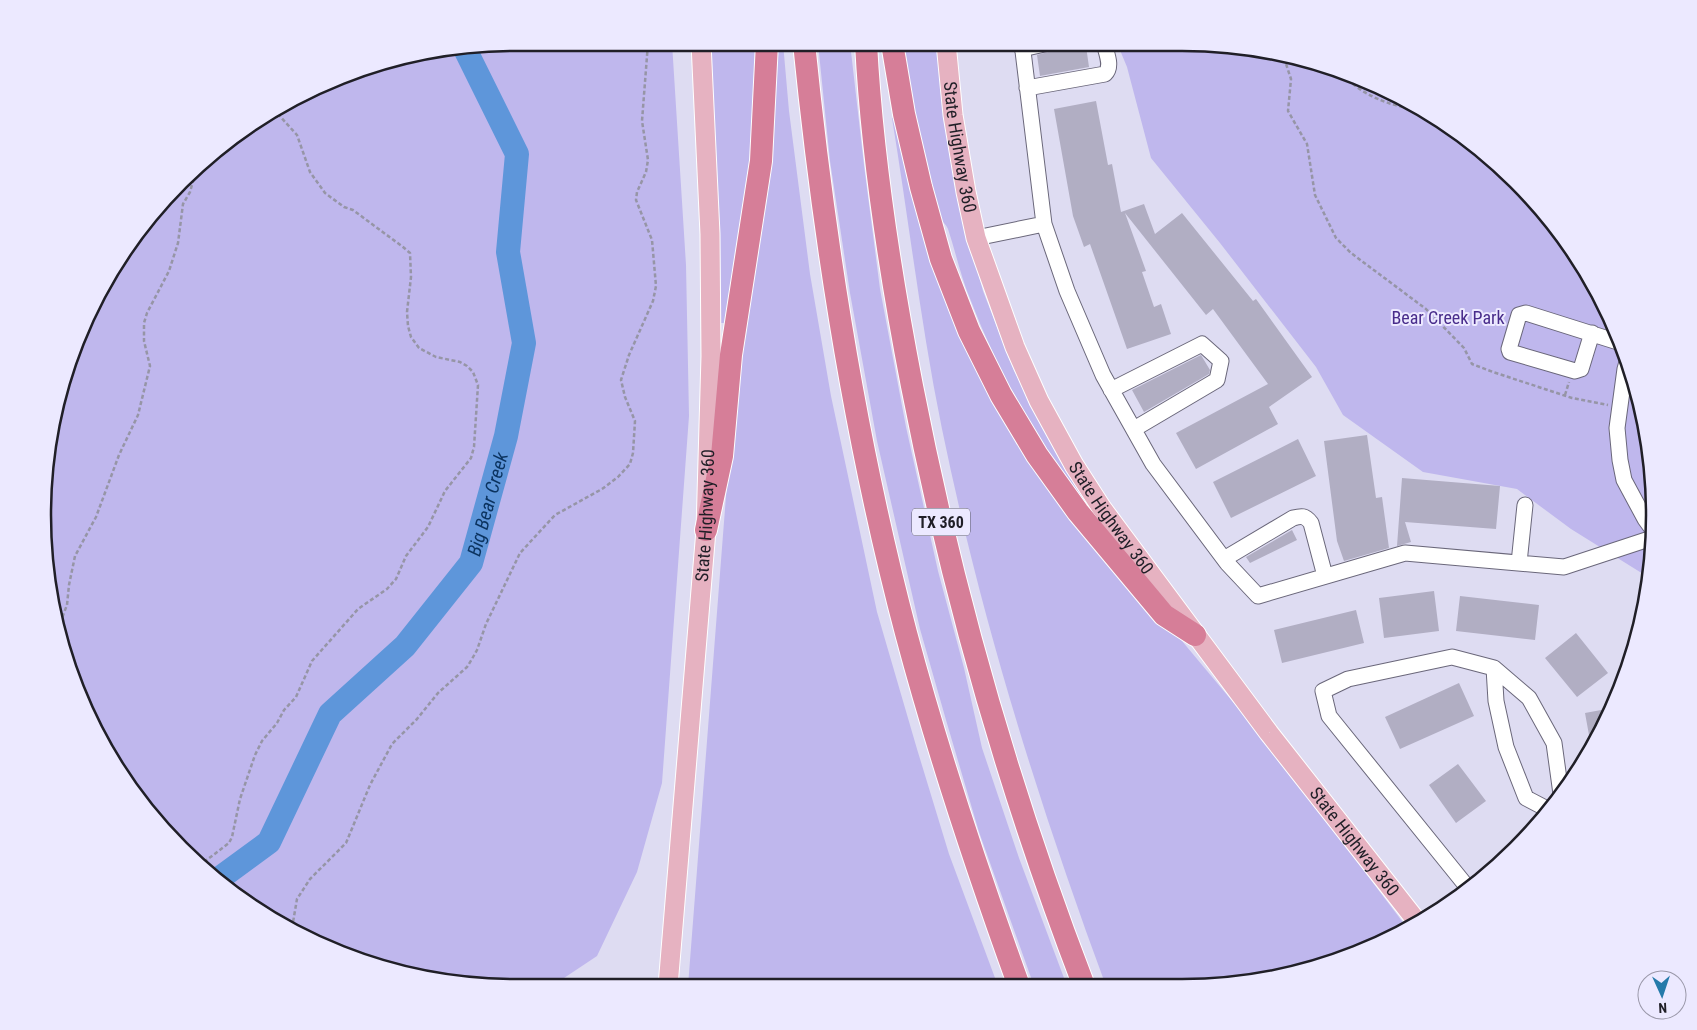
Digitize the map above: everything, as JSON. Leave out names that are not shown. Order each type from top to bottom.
[{"type":"highway","points":[[706,530],[722,456],[731,355],[761,161],[767,51]]},
{"type":"highway","points":[[805,51],[814,145],[843,343],[883,538],[906,633],[932,725],[969,842],[1017,979]]},
{"type":"highway","name":"TX 360","points":[[866,51],[870,110],[889,258],[925,453],[944,539],[998,740],[1038,861],[1081,979]]},
{"type":"highway","points":[[893,51],[904,114],[918,178],[941,259],[969,331],[1001,395],[1037,455],[1078,512],[1164,615],[1195,635]]},
{"type":"main road","name":"State Highway 360","points":[[668,979],[706,530],[711,356],[710,243],[701,51]]},
{"type":"main road","name":"State Highway 360","points":[[947,51],[953,115],[976,238],[1015,347],[1039,401],[1074,465],[1101,507],[1268,733],[1415,917]]},
{"type":"main road","points":[[663,979],[669,967]]},
{"type":"street","points":[[1023,51],[1044,224],[1067,291],[1103,375],[1153,464],[1224,559],[1258,596],[1405,554],[1564,567],[1645,540]]},
{"type":"street","points":[[1027,88],[1105,74],[1109,66],[1106,51]]},
{"type":"street","points":[[976,238],[1044,224]]},
{"type":"street","points":[[1592,333],[1580,369],[1576,371],[1510,352],[1509,349],[1519,315],[1526,313],[1592,333],[1611,339]]},
{"type":"street","points":[[1111,390],[1202,344],[1221,361],[1217,380],[1134,429]]},
{"type":"street","points":[[1623,374],[1617,428],[1620,460],[1624,480],[1646,521]]},
{"type":"street","points":[[1519,563],[1525,505]]},
{"type":"street","points":[[1224,559],[1292,518],[1301,516],[1307,518],[1311,523],[1325,576]]},
{"type":"street","points":[[1464,883],[1329,716],[1323,691],[1348,679],[1452,657],[1494,668],[1529,698],[1554,743],[1560,784]]},
{"type":"street","points":[[1494,668],[1496,701],[1506,747],[1526,798],[1542,807]]},
{"type":"path","points":[[293,922],[297,899],[310,878],[346,843],[370,785],[392,744],[472,659],[486,624],[520,553],[555,516],[602,489],[618,477],[630,464],[633,453],[635,421],[625,397],[621,380],[629,355],[653,301],[656,286],[652,240],[636,200],[637,192],[646,172],[648,160],[642,121],[647,51]]},
{"type":"path","points":[[1286,63],[1291,78],[1288,111],[1307,144],[1315,195],[1336,238],[1351,253],[1426,309],[1464,348],[1472,364],[1572,398],[1608,406]]},
{"type":"path","points":[[1353,85],[1360,92],[1387,103],[1400,106]]},
{"type":"path","points":[[206,861],[230,843],[240,799],[255,756],[262,741],[277,723],[284,710],[296,697],[312,661],[358,609],[387,590],[396,579],[406,556],[428,527],[445,491],[470,458],[474,447],[478,385],[473,372],[460,362],[436,358],[419,348],[408,326],[407,312],[411,277],[410,253],[353,210],[344,207],[325,192],[310,172],[297,135],[279,115]]},
{"type":"path","points":[[63,616],[67,605],[74,556],[96,517],[119,455],[138,415],[150,366],[144,341],[144,323],[147,312],[169,271],[178,243],[183,204],[190,192],[193,181]]},
{"type":"path","points":[[1629,408],[1633,409]]},
{"type":"green space","points":[[673,51],[686,265],[689,416],[662,783],[637,872],[597,956],[562,979],[485,978],[454,975],[395,963],[366,954],[310,931],[257,901],[209,864],[187,843],[166,821],[129,773],[99,720],[87,692],[67,635],[60,605],[55,576],[51,515],[55,454],[60,425],[76,366],[87,338],[113,283],[129,257],[166,209],[187,187],[209,166],[257,129],[310,99],[338,87],[395,67],[425,60],[485,52]]},
{"type":"green space","points":[[711,51],[760,51],[757,129],[728,323],[720,323]]},
{"type":"green space","points":[[772,51],[784,51],[789,111],[810,274],[831,396],[877,612],[949,854],[995,979],[689,979],[734,393]]},
{"type":"green space","points":[[819,51],[851,51],[880,289],[906,427],[938,571],[964,668],[982,748],[1019,858],[1064,979],[1032,979],[979,832],[946,720],[920,629],[877,441],[850,293],[830,161]]},
{"type":"green space","points":[[901,51],[937,51],[944,110],[965,225],[983,291],[1014,371],[1089,504],[1086,506],[1036,433],[994,355],[967,292],[948,229],[937,214],[924,172]]},
{"type":"green space","name":"Bear Creek Park","points":[[1120,51],[1212,52],[1272,60],[1331,76],[1387,99],[1440,129],[1488,166],[1510,187],[1531,209],[1568,257],[1598,310],[1621,366],[1630,395],[1642,454],[1646,515],[1642,573],[1571,529],[1517,489],[1423,472],[1343,415],[1316,367],[1151,158],[1127,67]]},
{"type":"green space","points":[[899,116],[940,275],[1100,551],[1182,641],[1263,738],[1403,923],[1331,954],[1272,970],[1212,978],[1103,979],[1035,780],[993,641],[957,500],[928,352],[892,118]]},
{"type":"building","points":[[1051,51],[1087,51],[1089,67],[1040,76],[1037,55]]},
{"type":"building","points":[[1096,101],[1108,165],[1112,164],[1121,212],[1144,204],[1155,234],[1182,213],[1253,301],[1256,299],[1312,377],[1269,407],[1278,424],[1196,469],[1176,433],[1268,384],[1213,309],[1206,315],[1125,213],[1146,271],[1142,272],[1154,307],[1161,304],[1171,334],[1127,349],[1090,244],[1084,247],[1073,216],[1054,109]]},
{"type":"building","points":[[1201,355],[1210,370],[1209,374],[1144,412],[1132,390]]},
{"type":"building","points":[[1367,435],[1376,498],[1382,497],[1389,548],[1344,561],[1337,541],[1324,441]]},
{"type":"building","points":[[1298,439],[1316,476],[1231,518],[1213,482]]},
{"type":"building","points":[[1402,478],[1500,486],[1496,529],[1405,522],[1411,542],[1397,546]]},
{"type":"building","points":[[1292,530],[1297,540],[1250,563],[1246,557]]},
{"type":"building","points":[[1434,591],[1439,631],[1384,638],[1379,598]]},
{"type":"building","points":[[1460,596],[1539,605],[1535,640],[1456,631]]},
{"type":"building","points":[[1356,610],[1364,643],[1282,663],[1274,630]]},
{"type":"building","points":[[1576,633],[1608,673],[1577,697],[1545,658]]},
{"type":"building","points":[[1459,683],[1474,716],[1400,749],[1385,717]]},
{"type":"building","points":[[1602,710],[1589,737],[1585,713]]},
{"type":"building","points":[[1458,764],[1486,801],[1456,823],[1429,785]]},
{"type":"waterway","name":"Big Bear Creek","points":[[223,875],[269,842],[330,714],[405,646],[471,563],[506,436],[524,343],[508,252],[517,154],[467,54]]}]
